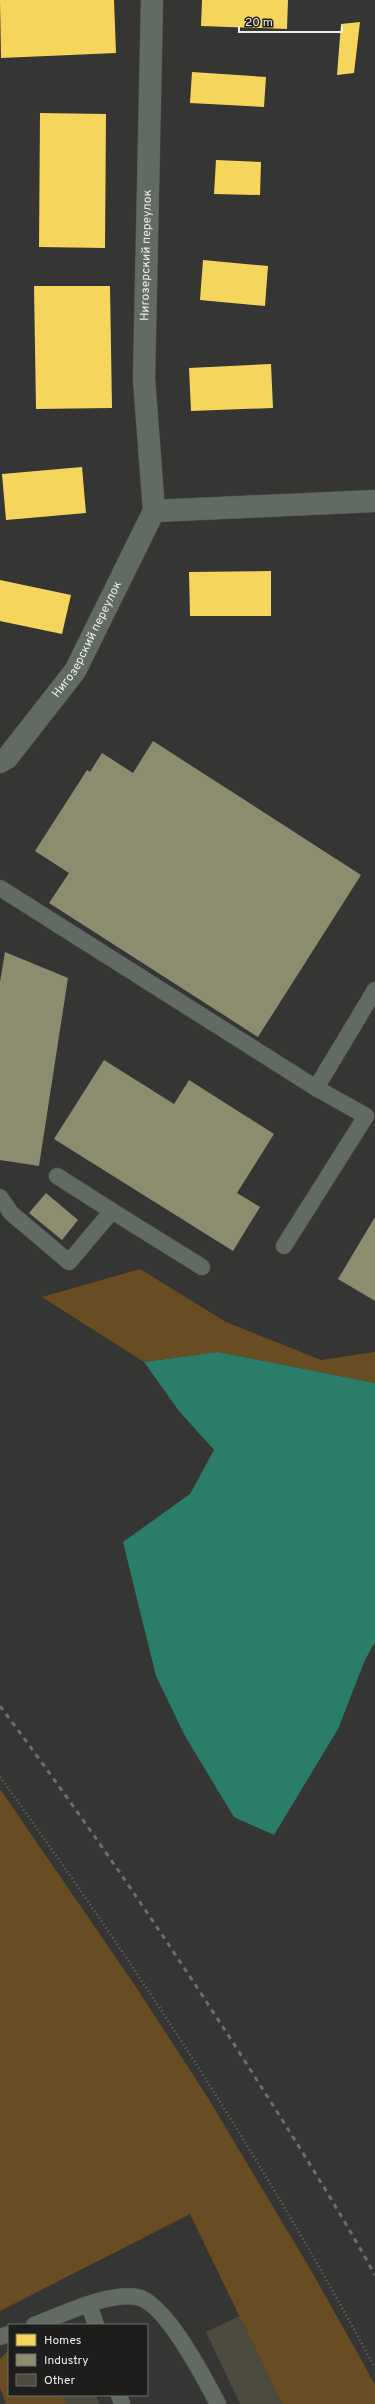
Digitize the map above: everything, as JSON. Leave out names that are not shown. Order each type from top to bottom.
[{"type":"street","name":"Нигозерский переулок","points":[[3,760],[75,671],[154,511],[144,379],[152,0]]},
{"type":"street","points":[[154,511],[375,501]]},
{"type":"lane","points":[[0,888],[316,1088],[370,1118],[284,1246]]},
{"type":"lane","points":[[316,1088],[375,990]]},
{"type":"lane","points":[[57,1176],[202,1267]]},
{"type":"lane","points":[[0,1197],[12,1214],[69,1262],[112,1211]]},
{"type":"lane","points":[[37,2324],[89,2305],[123,2297],[137,2297],[147,2301],[160,2311],[186,2348],[218,2404]]},
{"type":"lane","points":[[89,2305],[96,2324]]},
{"type":"path","points":[[0,1778],[112,1938],[205,2080],[320,2270],[375,2368]]},
{"type":"shaded area","points":[[140,1269],[226,1322],[321,1360],[375,1352],[375,1383],[218,1352],[144,1362],[42,1297]]},
{"type":"shaded area","points":[[218,1352],[375,1383],[375,1642],[365,1660],[338,1729],[274,1835],[234,1817],[185,1736],[156,1676],[123,1542],[190,1494],[214,1450],[179,1411],[144,1362]]},
{"type":"shaded area","points":[[0,1789],[136,1987],[208,2098],[309,2267],[362,2361],[375,2385],[375,2404],[282,2404],[190,2214],[0,2311]]},
{"type":"shaded area","points":[[8,2351],[8,2396],[63,2396],[66,2404],[6,2404],[0,2388],[0,2359]]},
{"type":"building: Homes","points":[[0,0],[114,0],[116,53],[1,58]]},
{"type":"building: Homes","points":[[202,0],[288,0],[287,29],[201,26]]},
{"type":"building: Homes","points":[[360,22],[354,73],[337,75],[341,24]]},
{"type":"building: Homes","points":[[192,72],[266,77],[264,107],[190,103]]},
{"type":"building: Homes","points":[[40,113],[106,114],[105,248],[39,247]]},
{"type":"building: Homes","points":[[216,160],[261,162],[260,195],[214,194]]},
{"type":"building: Homes","points":[[203,260],[268,266],[265,306],[200,300]]},
{"type":"building: Homes","points":[[34,286],[110,286],[112,408],[36,409]]},
{"type":"building: Homes","points":[[271,364],[273,408],[191,411],[189,368]]},
{"type":"building: Homes","points":[[82,467],[86,513],[6,520],[2,474]]},
{"type":"building: Homes","points":[[271,571],[271,616],[190,616],[189,572]]},
{"type":"building: Homes","points":[[0,580],[71,595],[62,634],[0,621]]},
{"type":"building: Industry","points":[[153,741],[361,875],[258,1037],[49,903],[69,873],[35,851],[87,770],[90,772],[102,753],[133,773]]},
{"type":"building: Industry","points":[[5,952],[68,978],[39,1166],[0,1160],[0,982]]},
{"type":"building: Industry","points":[[104,1060],[174,1104],[189,1080],[274,1134],[237,1193],[260,1207],[233,1251],[54,1139]]},
{"type":"building: Industry","points":[[46,1193],[78,1220],[62,1240],[29,1213]]},
{"type":"building: Industry","points":[[375,1217],[375,1301],[338,1279]]},
{"type":"building: Other","points":[[240,2316],[282,2404],[240,2404],[206,2332]]},
{"type":"building: Other","points":[[63,2396],[96,2396],[99,2404],[66,2404]]},
{"type":"railway","points":[[0,1706],[147,1912],[249,2067],[304,2155],[375,2275]]}]
